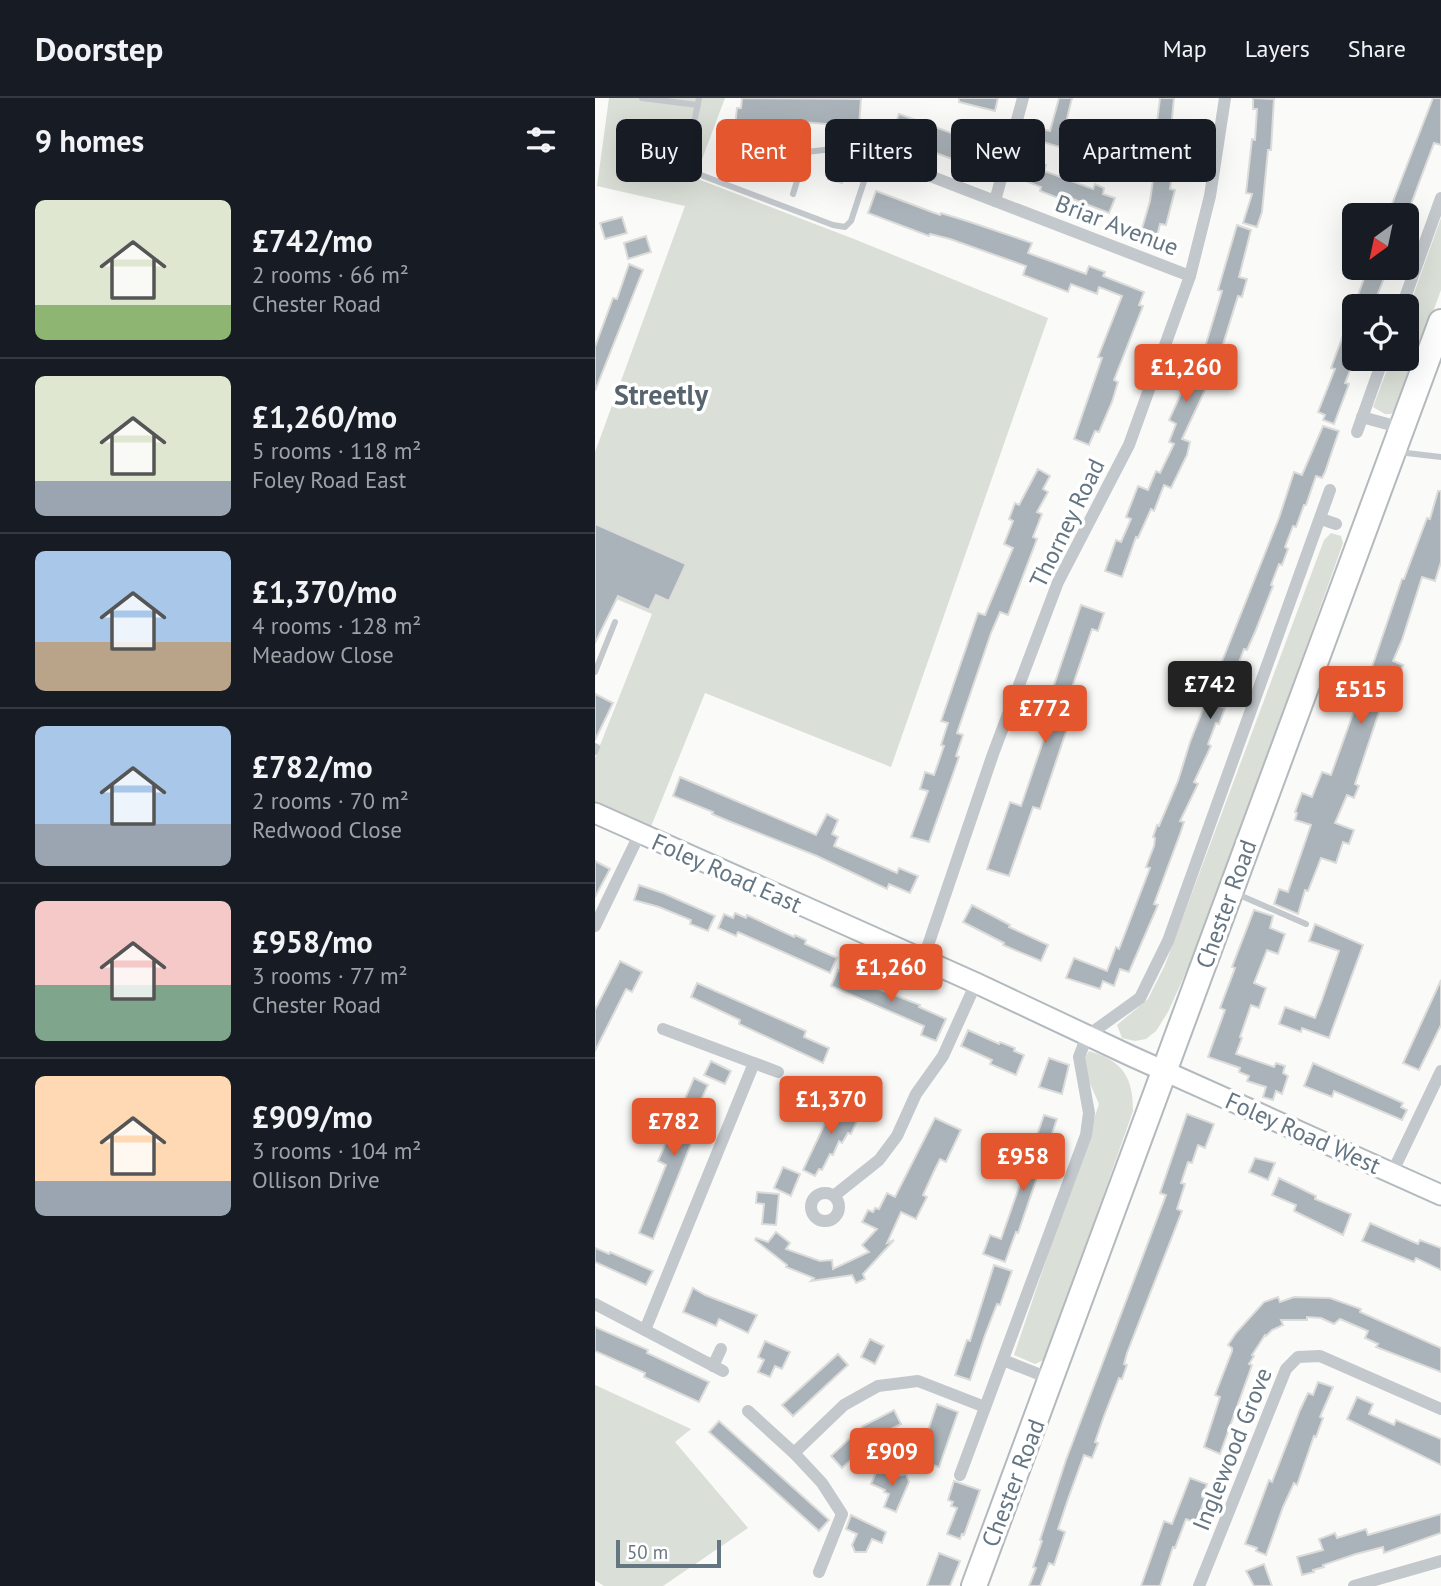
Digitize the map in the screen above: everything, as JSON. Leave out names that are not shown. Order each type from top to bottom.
[{"type":"highway","name":"Chester Road","points":[[974,1586],[1441,322]]},
{"type":"main road","name":"Foley Road East","points":[[595,813],[1166,1071]]},
{"type":"main road","name":"Foley Road West","points":[[1166,1071],[1441,1195]]},
{"type":"street","points":[[995,201],[1023,98]]},
{"type":"street","name":"Thorney Road","points":[[923,960],[993,754],[1058,582],[1129,445],[1190,276],[1210,196],[1225,98]]},
{"type":"street","name":"Briar Avenue","points":[[937,179],[1190,276]]},
{"type":"street","points":[[1406,294],[1441,198]]},
{"type":"street","points":[[1357,432],[1379,371]]},
{"type":"street","points":[[1362,416],[1402,428]]},
{"type":"street","name":"Chester Road","points":[[1087,1036],[1140,998],[1168,941],[1330,490]]},
{"type":"street","points":[[1321,519],[1336,524]]},
{"type":"street","points":[[595,926],[640,833]]},
{"type":"street","points":[[835,1195],[879,1160],[897,1136],[916,1094],[943,1056],[976,983]]},
{"type":"street","points":[[663,1029],[778,1072]]},
{"type":"street","points":[[673,1049],[679,1035]]},
{"type":"street","points":[[960,1475],[1086,1135],[1089,1113],[1079,1056],[1087,1036]]},
{"type":"street","points":[[645,1330],[754,1063]]},
{"type":"street","points":[[1392,1173],[1441,1071]]},
{"type":"street","points":[[595,1304],[718,1368],[721,1349]]},
{"type":"street","name":"Inglewood Grove","points":[[1199,1586],[1286,1369],[1298,1357],[1319,1356],[1441,1409]]},
{"type":"street","points":[[1003,1360],[1051,1379]]},
{"type":"street","points":[[795,1453],[843,1405],[878,1386],[918,1381],[985,1407]]},
{"type":"street","points":[[748,1411],[795,1453],[823,1483],[842,1514],[818,1572]]},
{"type":"street","points":[[1354,1586],[1441,1561]]},
{"type":"lane","points":[[642,98],[699,102],[685,169],[832,225],[845,227],[851,221],[864,182]]},
{"type":"lane","points":[[793,194],[797,182]]},
{"type":"lane","points":[[1394,452],[1441,457]]},
{"type":"lane","points":[[595,672],[615,622]]},
{"type":"lane","points":[[595,747],[595,752]]},
{"type":"lane","points":[[1230,892],[1306,924]]},
{"type":"shaded area","points":[[609,98],[725,98],[702,159],[702,119],[616,119],[616,182],[702,181],[1048,318],[891,767],[705,693],[648,834],[595,810],[595,758],[652,614],[595,590],[595,452],[685,206],[597,186]]},
{"type":"shaded area","points":[[1441,218],[1441,290],[1419,350],[1419,294],[1414,294]]},
{"type":"shaded area","points":[[1386,371],[1411,371],[1398,407],[1391,414],[1385,414],[1373,407]]},
{"type":"shaded area","points":[[1331,533],[1341,536],[1343,543],[1209,921],[1168,1012],[1156,1031],[1146,1039],[1135,1041],[1122,1038],[1117,1025],[1148,999],[1165,965],[1324,540]]},
{"type":"shaded area","points":[[1089,1051],[1110,1060],[1124,1072],[1131,1089],[1133,1111],[1046,1359],[1035,1364],[1014,1355],[1099,1104],[1088,1079],[1084,1059]]},
{"type":"shaded area","points":[[595,1385],[691,1429],[675,1442],[748,1528],[663,1586],[604,1586],[595,1580]]},
{"type":"building","points":[[742,98],[861,99],[860,119],[825,119],[825,124],[811,123],[811,119],[736,119],[737,108],[741,108]]},
{"type":"building","points":[[959,98],[998,98],[995,111],[959,102]]},
{"type":"building","points":[[1059,98],[1072,98],[1067,119],[1059,119],[1059,147],[1045,143],[1045,130],[1050,131]]},
{"type":"building","points":[[1160,98],[1174,98],[1172,119],[1157,119]]},
{"type":"building","points":[[1253,98],[1274,99],[1271,150],[1268,150],[1262,212],[1257,227],[1243,223],[1252,194],[1246,193],[1252,139],[1255,140],[1257,109],[1253,109]]},
{"type":"building","points":[[1433,98],[1441,98],[1441,145],[1434,143],[1412,203],[1392,203]]},
{"type":"building","points":[[899,114],[913,119],[897,119]]},
{"type":"building","points":[[937,128],[951,133],[951,158],[937,153]]},
{"type":"building","points":[[1045,171],[1059,177],[1059,182],[1074,182],[1093,189],[1095,184],[1104,188],[1103,194],[1115,198],[1109,213],[1073,199],[1071,203],[1040,191],[1041,187],[1028,182],[1045,182]]},
{"type":"building","points":[[1153,182],[1171,182],[1170,189],[1175,190],[1166,225],[1160,224],[1157,236],[1141,232]]},
{"type":"building","points":[[876,191],[940,215],[941,213],[1032,243],[1028,253],[1086,274],[1089,266],[1105,272],[1103,276],[1144,292],[1139,305],[1143,306],[1114,380],[1118,382],[1112,402],[1099,432],[1095,431],[1089,445],[1074,439],[1102,358],[1098,357],[1122,296],[1099,287],[1097,294],[1071,284],[1068,292],[1023,275],[1026,266],[950,239],[930,234],[929,236],[868,213]]},
{"type":"building","points":[[622,217],[627,233],[605,239],[600,223]]},
{"type":"building","points":[[1237,225],[1251,230],[1239,277],[1247,279],[1242,297],[1238,296],[1216,367],[1212,366],[1206,388],[1182,439],[1190,442],[1187,455],[1171,488],[1164,485],[1154,511],[1151,509],[1138,538],[1136,537],[1122,577],[1105,571],[1116,540],[1121,542],[1131,519],[1126,517],[1138,486],[1148,490],[1156,471],[1160,473],[1174,444],[1169,442],[1176,424],[1169,420],[1184,387],[1191,390],[1222,291],[1218,290]]},
{"type":"building","points":[[646,236],[651,252],[628,259],[624,243]]},
{"type":"building","points":[[629,264],[643,270],[595,391],[595,347],[613,298],[617,299]]},
{"type":"building","points":[[1364,280],[1383,280],[1378,294],[1358,294]]},
{"type":"building","points":[[1342,338],[1342,371],[1350,371],[1345,383],[1349,384],[1334,424],[1323,420],[1325,415],[1318,412],[1335,369],[1331,368]]},
{"type":"building","points":[[1323,426],[1339,431],[1325,472],[1322,478],[1316,476],[1296,527],[1293,526],[1282,565],[1279,564],[1247,650],[1244,649],[1236,670],[1240,672],[1222,707],[1225,708],[1219,724],[1216,723],[1208,744],[1211,746],[1194,782],[1198,784],[1180,821],[1184,822],[1154,904],[1158,905],[1129,972],[1120,969],[1114,986],[1103,981],[1100,989],[1066,978],[1074,958],[1107,971],[1116,947],[1119,949],[1150,868],[1146,867],[1154,846],[1153,837],[1157,825],[1159,826],[1178,781],[1190,742],[1279,518],[1294,472],[1302,475]]},
{"type":"building","points":[[1038,469],[1050,476],[1043,489],[1048,492],[1037,512],[1042,514],[1033,537],[1037,539],[1008,615],[1000,612],[991,633],[957,733],[963,735],[956,756],[959,757],[929,842],[911,837],[928,791],[920,789],[925,772],[934,775],[944,746],[941,745],[948,723],[941,721],[978,613],[985,615],[1013,548],[1004,544],[1013,521],[1009,519],[1015,503],[1019,505]]},
{"type":"building","points":[[1438,491],[1441,491],[1441,562],[1435,581],[1422,577],[1393,661],[1403,665],[1396,684],[1401,686],[1393,707],[1382,703],[1355,784],[1359,786],[1354,798],[1347,795],[1335,823],[1354,830],[1349,844],[1343,842],[1336,863],[1321,858],[1308,891],[1305,890],[1298,914],[1274,904],[1279,889],[1288,892],[1311,825],[1295,820],[1295,812],[1302,793],[1312,797],[1322,772],[1331,775],[1354,711],[1365,716],[1376,685],[1367,682],[1402,579],[1427,518],[1430,519]]},
{"type":"building","points":[[595,524],[686,564],[669,601],[656,595],[649,610],[618,596],[595,643]]},
{"type":"building","points":[[1081,605],[1104,613],[1098,631],[1092,629],[1060,723],[1068,726],[1040,809],[1033,807],[1009,876],[987,869],[1010,802],[1021,806],[1053,712],[1043,708],[1047,696],[1050,697]]},
{"type":"building","points":[[595,694],[613,703],[595,740]]},
{"type":"building","points":[[680,777],[816,835],[827,814],[838,820],[832,834],[838,837],[834,846],[897,873],[899,868],[918,876],[910,893],[889,884],[887,889],[817,856],[673,796]]},
{"type":"building","points":[[595,861],[610,869],[595,897]]},
{"type":"building","points":[[639,885],[715,916],[708,931],[690,924],[691,920],[634,900]]},
{"type":"building","points":[[972,905],[1010,925],[1009,927],[1048,945],[1041,961],[1003,945],[1004,943],[963,922]]},
{"type":"building","points":[[1254,910],[1273,916],[1270,928],[1285,934],[1278,954],[1267,950],[1254,983],[1266,988],[1259,1008],[1251,1005],[1236,1054],[1274,1067],[1276,1063],[1285,1066],[1283,1073],[1288,1076],[1282,1094],[1276,1091],[1273,1100],[1263,1097],[1266,1087],[1247,1081],[1249,1076],[1239,1072],[1240,1068],[1208,1057],[1225,1010],[1220,1008],[1235,968],[1232,967]]},
{"type":"building","points":[[735,913],[746,918],[747,915],[794,937],[795,935],[806,940],[805,944],[837,958],[830,973],[738,932],[736,936],[718,928],[724,914],[733,918]]},
{"type":"building","points":[[1315,924],[1363,945],[1329,1038],[1302,1028],[1301,1032],[1279,1024],[1285,1007],[1315,1018],[1322,1000],[1339,951],[1309,941]]},
{"type":"building","points":[[620,961],[642,972],[632,992],[626,989],[595,1051],[595,1010]]},
{"type":"building","points":[[838,970],[946,1019],[936,1041],[921,1035],[924,1026],[831,986]]},
{"type":"building","points":[[1441,980],[1441,1025],[1419,1070],[1403,1063]]},
{"type":"building","points":[[697,983],[806,1031],[804,1037],[829,1048],[823,1063],[739,1024],[740,1020],[691,997]]},
{"type":"building","points":[[968,1030],[1015,1048],[1014,1051],[1024,1055],[1016,1075],[990,1064],[992,1060],[961,1046]]},
{"type":"building","points":[[1049,1058],[1069,1065],[1062,1094],[1039,1087]]},
{"type":"building","points":[[711,1061],[731,1071],[725,1084],[704,1075]]},
{"type":"building","points":[[1313,1063],[1403,1103],[1401,1107],[1407,1110],[1402,1120],[1334,1091],[1332,1097],[1304,1086]]},
{"type":"building","points":[[694,1078],[708,1085],[686,1132],[694,1136],[653,1239],[639,1233],[666,1165],[658,1161]]},
{"type":"building","points":[[829,1100],[860,1114],[851,1134],[848,1133],[842,1143],[839,1141],[833,1155],[830,1154],[822,1170],[819,1169],[815,1176],[803,1170],[830,1113],[825,1110]]},
{"type":"building","points":[[1187,1114],[1214,1124],[1205,1148],[1198,1145],[1192,1163],[1188,1162],[1177,1209],[1182,1211],[1127,1353],[1124,1364],[1127,1365],[1122,1379],[1119,1378],[1104,1416],[1095,1442],[1098,1443],[1092,1458],[1084,1455],[1068,1499],[1058,1529],[1065,1532],[1054,1565],[1049,1563],[1040,1586],[1029,1586],[1036,1568],[1033,1567],[1042,1541],[1040,1540],[1066,1460],[1166,1195],[1160,1193]]},
{"type":"building","points":[[1044,1115],[1057,1119],[1018,1233],[1016,1232],[1005,1262],[983,1254],[990,1235],[1001,1239]]},
{"type":"building","points":[[935,1118],[961,1130],[946,1162],[940,1159],[923,1195],[927,1197],[916,1219],[901,1212],[887,1243],[894,1240],[863,1274],[865,1279],[856,1283],[852,1275],[811,1281],[814,1278],[786,1267],[787,1265],[755,1240],[756,1238],[768,1242],[776,1232],[790,1243],[786,1249],[820,1261],[832,1260],[833,1269],[869,1252],[862,1245],[877,1229],[862,1222],[868,1210],[873,1212],[875,1208],[879,1209],[887,1193],[895,1197]]},
{"type":"building","points":[[1255,1158],[1275,1163],[1268,1180],[1249,1172]]},
{"type":"building","points":[[783,1167],[800,1174],[791,1196],[774,1188]]},
{"type":"building","points":[[1279,1178],[1316,1196],[1315,1199],[1351,1214],[1343,1235],[1294,1211],[1296,1205],[1272,1195]]},
{"type":"building","points":[[757,1192],[779,1194],[776,1225],[762,1224],[764,1204],[756,1203]]},
{"type":"building","points":[[1370,1223],[1418,1244],[1420,1240],[1441,1248],[1441,1270],[1416,1258],[1414,1262],[1362,1241]]},
{"type":"building","points":[[595,1248],[653,1271],[646,1285],[595,1262]]},
{"type":"building","points":[[994,1265],[1012,1271],[1000,1305],[997,1304],[985,1335],[970,1380],[955,1375],[967,1340],[970,1341]]},
{"type":"building","points":[[693,1288],[757,1315],[748,1333],[719,1319],[716,1326],[683,1312]]},
{"type":"building","points":[[1278,1297],[1280,1302],[1294,1297],[1330,1298],[1361,1309],[1360,1312],[1441,1348],[1441,1372],[1376,1347],[1378,1344],[1365,1338],[1368,1331],[1340,1319],[1334,1324],[1321,1318],[1281,1320],[1283,1325],[1265,1335],[1252,1355],[1254,1356],[1249,1364],[1252,1365],[1220,1454],[1204,1447],[1220,1397],[1215,1395],[1232,1351],[1228,1345],[1264,1302]]},
{"type":"building","points":[[595,1327],[648,1350],[647,1353],[709,1382],[699,1402],[644,1377],[645,1373],[595,1351]]},
{"type":"building","points":[[870,1339],[884,1346],[875,1364],[861,1357]]},
{"type":"building","points":[[765,1341],[790,1352],[782,1369],[775,1366],[770,1377],[758,1372],[764,1360],[758,1357]]},
{"type":"building","points":[[838,1354],[848,1365],[793,1416],[782,1405]]},
{"type":"building","points":[[1318,1382],[1333,1387],[1297,1485],[1294,1483],[1283,1507],[1266,1555],[1245,1544],[1300,1410],[1308,1393],[1313,1395]]},
{"type":"building","points":[[1357,1397],[1373,1404],[1369,1414],[1394,1425],[1396,1420],[1441,1439],[1441,1465],[1347,1419]]},
{"type":"building","points":[[937,1404],[958,1412],[939,1467],[918,1460]]},
{"type":"building","points":[[894,1410],[901,1424],[865,1442],[867,1445],[842,1468],[831,1456],[863,1426]]},
{"type":"building","points":[[719,1421],[829,1520],[819,1531],[709,1432]]},
{"type":"building","points":[[877,1470],[895,1476],[906,1474],[909,1482],[896,1512],[884,1507],[889,1494],[871,1484]]},
{"type":"building","points":[[1190,1478],[1207,1484],[1196,1523],[1186,1519],[1160,1586],[1141,1586],[1164,1521],[1172,1524]]},
{"type":"building","points":[[954,1481],[980,1490],[964,1535],[962,1534],[960,1539],[947,1534],[957,1508],[951,1506],[953,1502],[948,1500]]},
{"type":"building","points":[[1441,1514],[1441,1533],[1384,1553],[1383,1547],[1356,1554],[1302,1575],[1297,1557],[1323,1550],[1319,1539],[1335,1533],[1337,1538],[1366,1529],[1368,1535]]},
{"type":"building","points":[[851,1515],[886,1532],[882,1543],[872,1539],[866,1552],[855,1552],[852,1545],[857,1534],[846,1529]]},
{"type":"building","points":[[939,1553],[960,1561],[950,1586],[927,1586]]},
{"type":"building","points":[[1264,1564],[1272,1586],[1254,1586],[1246,1571]]},
{"type":"district","name":"Streetly","points":[[661,394]]}]
